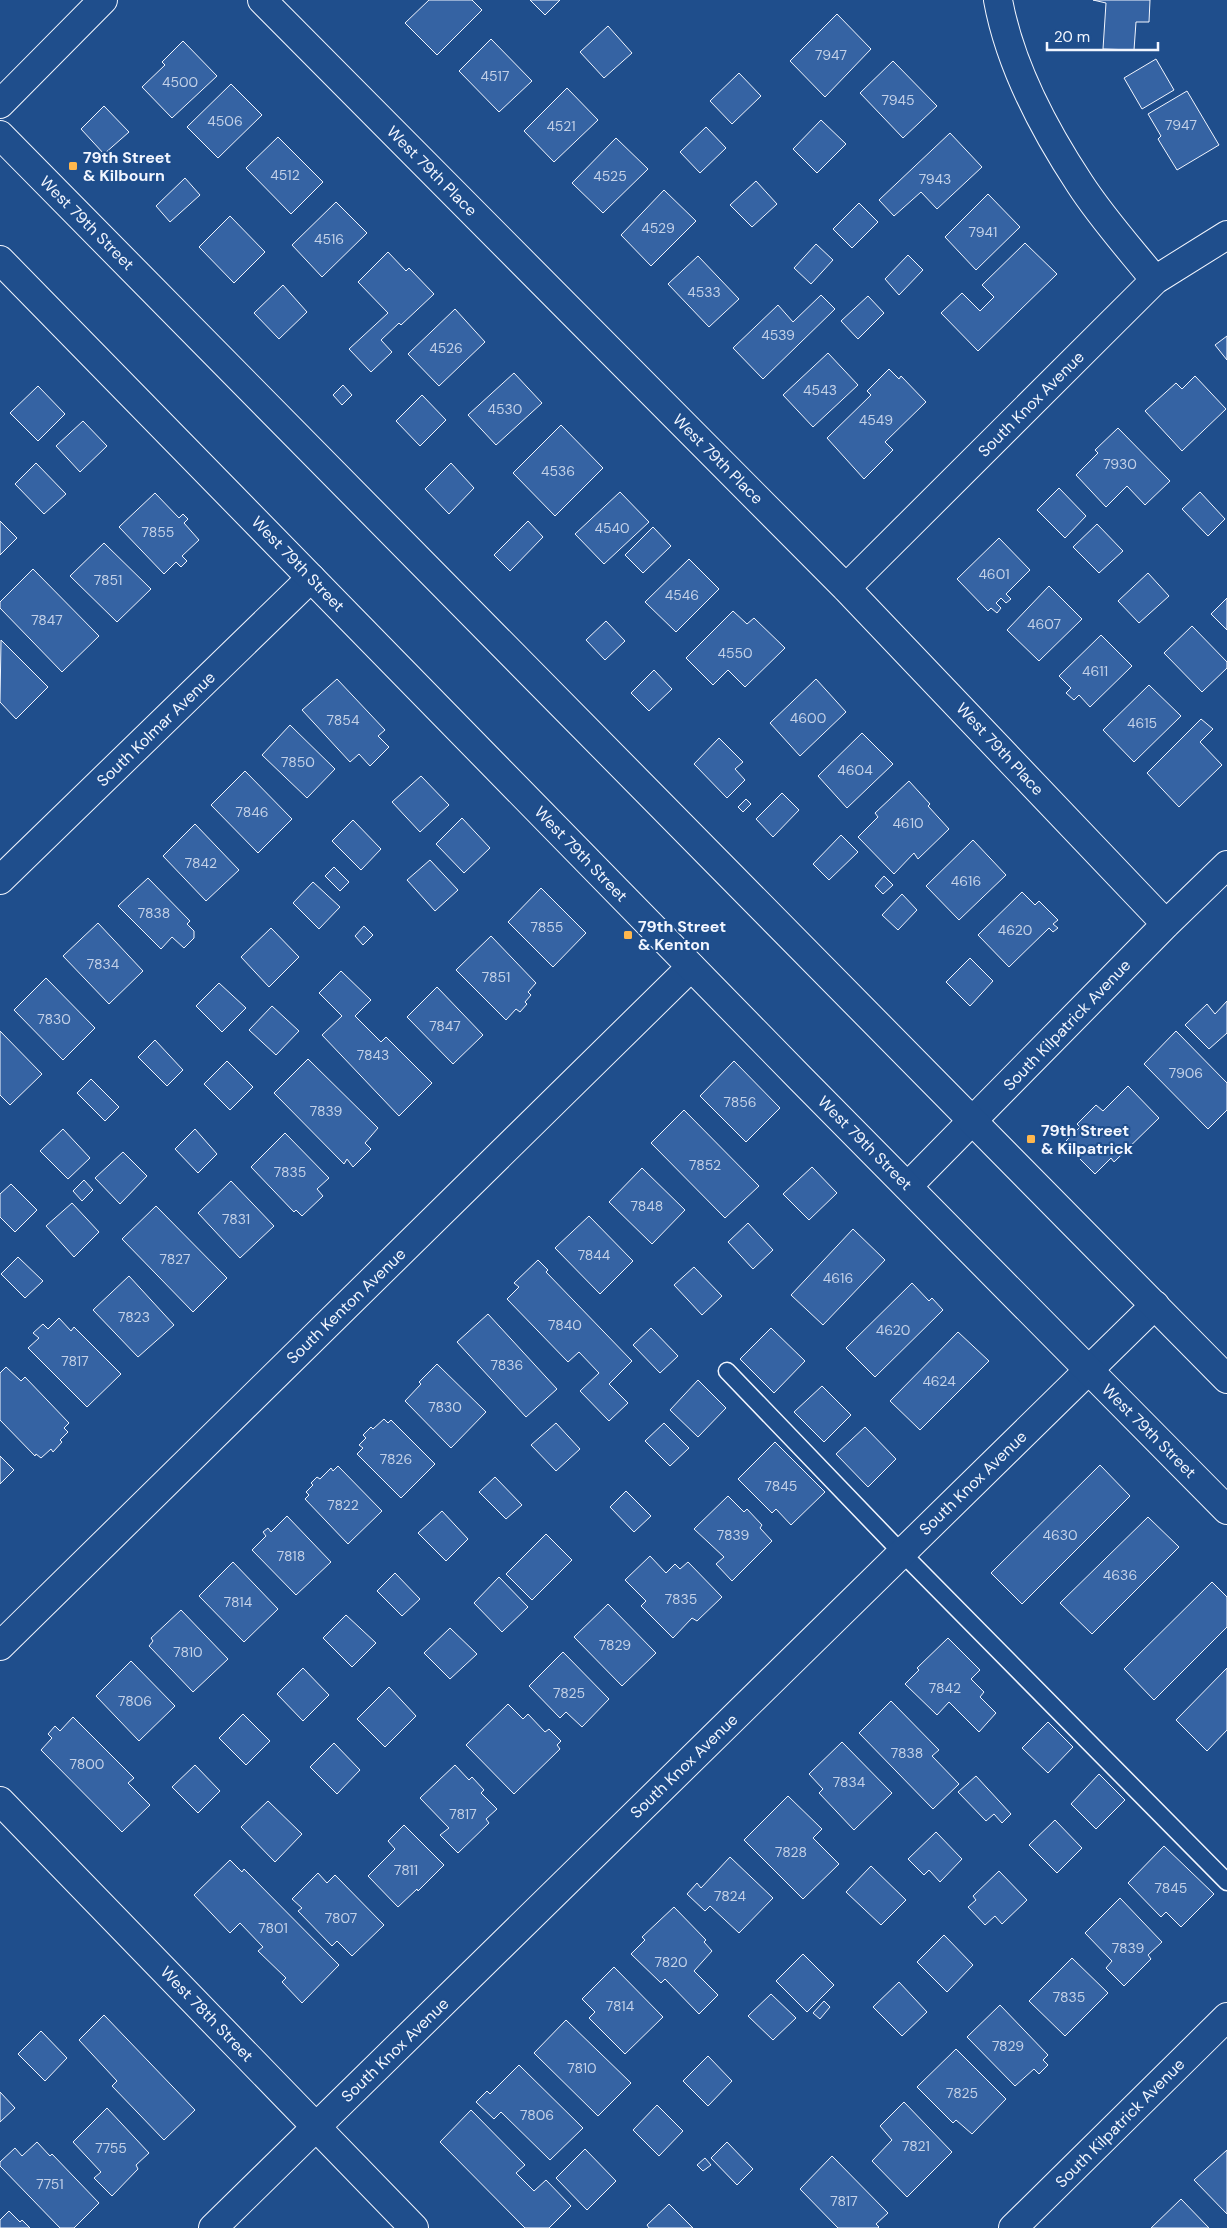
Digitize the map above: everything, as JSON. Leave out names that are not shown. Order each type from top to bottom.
[{"type":"street","points":[[0,104],[103,0]]},
{"type":"street","name":"West 79th Place","points":[[262,0],[846,588],[1166,924]]},
{"type":"street","points":[[998,0],[1004,30],[1035,108],[1080,185],[1155,280]]},
{"type":"street","name":"West 79th Street","points":[[0,135],[1227,1379]]},
{"type":"street","name":"South Knox Avenue","points":[[846,588],[1155,280],[1227,235]]},
{"type":"street","name":"West 79th Street","points":[[0,260],[691,967],[1227,1510]]},
{"type":"street","name":"South Kolmar Avenue","points":[[0,880],[311,578]]},
{"type":"street","name":"South Kilpatrick Avenue","points":[[908,1186],[1166,924],[1227,865]]},
{"type":"street","name":"South Kenton Avenue","points":[[0,1646],[691,967]]},
{"type":"street","name":"South Knox Avenue","points":[[212,2228],[1155,1305]]},
{"type":"street","name":"West 78th Street","points":[[0,1801],[414,2228]]},
{"type":"street","name":"South Kilpatrick Avenue","points":[[1013,2228],[1227,2017]]},
{"type":"lane","points":[[727,1371],[902,1553],[1227,1882]]},
{"type":"building","points":[[429,0],[472,0],[482,10],[437,55],[405,23]]},
{"type":"building","points":[[530,0],[560,0],[545,15]]},
{"type":"building","points":[[1093,0],[1150,0],[1149,22],[1136,22],[1134,50],[1103,49],[1106,3]]},
{"type":"building","points":[[837,14],[871,49],[825,97],[790,61]]},
{"type":"building","points":[[608,26],[632,53],[604,78],[580,52]]},
{"type":"building","points":[[491,39],[532,81],[499,112],[459,71]]},
{"type":"building","points":[[183,41],[217,76],[172,118],[142,87],[165,65],[162,62]]},
{"type":"building","points":[[1156,59],[1174,90],[1142,109],[1124,78]]},
{"type":"building","points":[[893,61],[937,106],[903,138],[860,93]]},
{"type":"building","points":[[739,73],[761,96],[732,124],[710,101]]},
{"type":"building","points":[[231,84],[262,115],[218,158],[187,127]]},
{"type":"building","points":[[567,88],[598,120],[554,162],[524,131]]},
{"type":"building","points":[[1187,91],[1219,145],[1177,170],[1158,139],[1161,136],[1148,114]]},
{"type":"building","points":[[104,106],[129,132],[104,154],[81,129]]},
{"type":"building","points":[[821,120],[846,144],[817,173],[793,149]]},
{"type":"building","points":[[706,127],[726,148],[700,173],[680,152]]},
{"type":"building","points":[[950,133],[982,167],[937,209],[921,192],[894,216],[879,200]]},
{"type":"building","points":[[278,137],[323,182],[291,214],[246,168]]},
{"type":"building","points":[[616,138],[648,169],[603,213],[572,183]]},
{"type":"building","points":[[185,178],[200,195],[170,222],[156,206]]},
{"type":"building","points":[[756,181],[777,204],[752,227],[730,205]]},
{"type":"building","points":[[664,190],[696,221],[651,266],[621,235]]},
{"type":"building","points":[[988,194],[1020,227],[976,270],[945,237]]},
{"type":"building","points":[[336,202],[367,233],[322,277],[292,245]]},
{"type":"building","points":[[859,203],[878,222],[852,248],[833,229]]},
{"type":"building","points":[[230,216],[265,252],[234,283],[199,247]]},
{"type":"building","points":[[1025,243],[1057,274],[978,351],[941,313],[962,293],[980,311],[994,297],[982,285]]},
{"type":"building","points":[[816,244],[833,260],[811,284],[794,268]]},
{"type":"building","points":[[388,252],[406,271],[409,268],[434,294],[401,325],[399,323],[381,340],[392,352],[371,372],[349,349],[388,313],[358,282]]},
{"type":"building","points":[[908,255],[923,270],[899,295],[885,279]]},
{"type":"building","points":[[698,256],[739,299],[709,327],[668,284]]},
{"type":"building","points":[[283,285],[307,312],[279,339],[254,313]]},
{"type":"building","points":[[821,295],[835,309],[763,379],[733,348],[778,305],[793,322]]},
{"type":"building","points":[[868,296],[884,313],[858,339],[841,321]]},
{"type":"building","points":[[455,309],[485,342],[439,386],[408,354]]},
{"type":"building","points":[[1227,336],[1227,360],[1215,345]]},
{"type":"building","points":[[828,353],[858,385],[813,427],[783,395]]},
{"type":"building","points":[[889,369],[899,379],[901,376],[926,402],[885,442],[893,450],[864,479],[827,438],[871,395],[867,391]]},
{"type":"building","points":[[514,373],[542,403],[496,445],[468,415]]},
{"type":"building","points":[[1195,376],[1226,409],[1182,451],[1145,411],[1176,383],[1182,389]]},
{"type":"building","points":[[343,385],[352,395],[342,405],[333,395]]},
{"type":"building","points":[[38,386],[65,414],[38,441],[10,413]]},
{"type":"building","points":[[422,395],[446,420],[420,446],[396,421]]},
{"type":"building","points":[[83,421],[107,446],[80,472],[56,446]]},
{"type":"building","points":[[561,425],[603,468],[555,516],[513,473]]},
{"type":"building","points":[[1118,428],[1170,481],[1145,505],[1127,486],[1106,507],[1076,475],[1098,453],[1095,450]]},
{"type":"building","points":[[36,463],[66,494],[44,514],[15,484]]},
{"type":"building","points":[[451,463],[474,488],[449,514],[425,489]]},
{"type":"building","points":[[1059,488],[1086,516],[1065,538],[1037,510]]},
{"type":"building","points":[[620,492],[649,522],[604,564],[575,534]]},
{"type":"building","points":[[1200,492],[1225,519],[1208,536],[1182,509]]},
{"type":"building","points":[[155,493],[179,518],[183,514],[188,519],[184,523],[199,540],[182,556],[187,561],[181,567],[176,562],[164,574],[119,527]]},
{"type":"building","points":[[0,521],[17,538],[0,555]]},
{"type":"building","points":[[528,521],[543,537],[510,571],[494,555]]},
{"type":"building","points":[[1097,524],[1123,551],[1099,573],[1073,547]]},
{"type":"building","points":[[653,527],[671,546],[643,573],[625,555]]},
{"type":"building","points":[[999,538],[1030,570],[1006,594],[1011,599],[1006,603],[1001,598],[996,603],[1001,608],[997,613],[991,608],[988,611],[957,579]]},
{"type":"building","points":[[104,543],[151,589],[117,622],[70,576]]},
{"type":"building","points":[[689,559],[719,589],[676,632],[645,602]]},
{"type":"building","points":[[33,569],[99,636],[62,672],[0,608],[0,602]]},
{"type":"building","points":[[1148,573],[1169,596],[1139,623],[1118,601]]},
{"type":"building","points":[[1049,586],[1082,619],[1039,661],[1007,630]]},
{"type":"building","points":[[1227,598],[1227,630],[1211,614]]},
{"type":"building","points":[[733,611],[747,624],[754,618],[785,648],[745,687],[728,670],[713,685],[686,658]]},
{"type":"building","points":[[606,621],[625,641],[605,660],[586,640]]},
{"type":"building","points":[[1192,626],[1227,662],[1227,668],[1202,692],[1164,653]]},
{"type":"building","points":[[1101,635],[1132,666],[1090,707],[1079,695],[1074,700],[1066,693],[1071,688],[1059,676]]},
{"type":"building","points":[[1,640],[48,687],[16,719],[0,702]]},
{"type":"building","points":[[654,670],[672,689],[649,711],[631,693]]},
{"type":"building","points":[[337,679],[385,730],[378,736],[389,747],[370,766],[359,754],[350,762],[302,710]]},
{"type":"building","points":[[816,679],[846,712],[800,756],[770,723]]},
{"type":"building","points":[[1149,685],[1181,716],[1134,762],[1103,730]]},
{"type":"building","points":[[1201,719],[1213,729],[1200,742],[1222,765],[1179,807],[1147,773]]},
{"type":"building","points":[[290,725],[335,769],[307,798],[262,755]]},
{"type":"building","points":[[862,733],[893,764],[847,808],[818,776]]},
{"type":"building","points":[[719,738],[743,762],[735,769],[745,780],[727,798],[694,764]]},
{"type":"building","points":[[245,771],[292,819],[258,853],[211,805]]},
{"type":"building","points":[[421,776],[449,805],[420,832],[392,802]]},
{"type":"building","points":[[909,781],[949,829],[918,859],[914,853],[894,874],[858,837],[878,817],[875,813]]},
{"type":"building","points":[[782,793],[799,810],[773,837],[756,819]]},
{"type":"building","points":[[746,799],[751,804],[743,812],[738,807]]},
{"type":"building","points":[[462,818],[490,848],[464,873],[436,844]]},
{"type":"building","points":[[353,820],[381,849],[361,870],[332,841]]},
{"type":"building","points":[[195,824],[239,870],[206,901],[163,856]]},
{"type":"building","points":[[841,835],[858,852],[829,880],[813,864]]},
{"type":"building","points":[[973,840],[1006,875],[959,920],[926,886]]},
{"type":"building","points":[[430,860],[458,890],[435,911],[407,880]]},
{"type":"building","points":[[334,867],[349,882],[340,891],[325,876]]},
{"type":"building","points":[[884,876],[893,885],[883,894],[875,886]]},
{"type":"building","points":[[148,878],[190,921],[187,924],[194,931],[194,938],[184,948],[172,937],[161,949],[118,906]]},
{"type":"building","points":[[313,882],[340,907],[319,929],[293,903]]},
{"type":"building","points":[[541,888],[586,933],[553,967],[508,922]]},
{"type":"building","points":[[1022,892],[1035,905],[1039,901],[1058,920],[1053,924],[1058,928],[1053,932],[1049,928],[1009,967],[978,935]]},
{"type":"building","points":[[902,894],[917,910],[898,930],[882,915]]},
{"type":"building","points":[[98,923],[143,971],[109,1004],[63,956]]},
{"type":"building","points":[[364,926],[373,935],[363,945],[355,936]]},
{"type":"building","points":[[271,928],[299,957],[269,987],[241,957]]},
{"type":"building","points":[[491,936],[536,983],[528,992],[531,995],[525,1002],[527,1004],[520,1012],[516,1009],[506,1020],[456,970]]},
{"type":"building","points":[[970,958],[993,981],[970,1006],[946,982]]},
{"type":"building","points":[[341,971],[371,1000],[355,1016],[381,1042],[386,1037],[432,1083],[399,1116],[322,1035],[342,1016],[319,993]]},
{"type":"building","points":[[46,978],[95,1028],[63,1060],[14,1010]]},
{"type":"building","points":[[219,983],[246,1008],[222,1032],[196,1006]]},
{"type":"building","points":[[437,987],[483,1035],[453,1064],[407,1017]]},
{"type":"building","points":[[1227,1001],[1227,1033],[1209,1049],[1185,1025],[1207,1004],[1215,1014]]},
{"type":"building","points":[[272,1006],[299,1031],[276,1055],[249,1030]]},
{"type":"building","points":[[0,1031],[42,1074],[10,1105],[0,1095]]},
{"type":"building","points":[[1176,1031],[1227,1083],[1227,1110],[1208,1129],[1144,1064]]},
{"type":"building","points":[[155,1040],[183,1070],[167,1086],[138,1057]]},
{"type":"building","points":[[308,1059],[378,1128],[365,1143],[371,1149],[353,1167],[347,1159],[344,1164],[274,1093]]},
{"type":"building","points":[[227,1061],[253,1087],[230,1110],[204,1084]]},
{"type":"building","points":[[734,1061],[780,1108],[746,1142],[700,1096]]},
{"type":"building","points":[[91,1079],[119,1107],[105,1121],[77,1093]]},
{"type":"building","points":[[1128,1086],[1159,1118],[1114,1162],[1111,1158],[1095,1174],[1064,1143],[1080,1127],[1077,1124],[1096,1105],[1103,1111]]},
{"type":"building","points":[[684,1110],[759,1186],[725,1218],[651,1143]]},
{"type":"building","points":[[63,1129],[90,1158],[68,1179],[40,1151]]},
{"type":"building","points":[[195,1129],[217,1154],[198,1173],[175,1149]]},
{"type":"building","points":[[285,1133],[329,1178],[317,1189],[323,1196],[302,1216],[296,1210],[294,1212],[251,1167]]},
{"type":"building","points":[[123,1152],[147,1176],[120,1204],[95,1178]]},
{"type":"building","points":[[812,1167],[837,1193],[809,1220],[783,1194]]},
{"type":"building","points":[[642,1168],[685,1210],[652,1244],[609,1202]]},
{"type":"building","points":[[84,1180],[93,1190],[82,1201],[73,1191]]},
{"type":"building","points":[[231,1181],[274,1226],[240,1258],[198,1213]]},
{"type":"building","points":[[11,1184],[37,1210],[15,1232],[0,1217],[0,1194]]},
{"type":"building","points":[[72,1203],[99,1232],[74,1257],[46,1226]]},
{"type":"building","points":[[156,1206],[227,1278],[193,1312],[122,1239]]},
{"type":"building","points":[[589,1216],[633,1261],[600,1294],[555,1248]]},
{"type":"building","points":[[748,1223],[773,1250],[753,1269],[728,1242]]},
{"type":"building","points":[[853,1229],[885,1260],[823,1325],[791,1295]]},
{"type":"building","points":[[18,1257],[43,1281],[25,1298],[1,1274]]},
{"type":"building","points":[[538,1260],[548,1270],[546,1272],[632,1361],[609,1384],[628,1403],[609,1421],[580,1391],[599,1373],[579,1352],[568,1362],[507,1299],[519,1287],[514,1283]]},
{"type":"building","points":[[694,1267],[722,1296],[702,1315],[674,1285]]},
{"type":"building","points":[[129,1276],[174,1325],[138,1357],[93,1310]]},
{"type":"building","points":[[912,1283],[929,1301],[932,1298],[943,1310],[875,1377],[846,1348]]},
{"type":"building","points":[[488,1314],[557,1389],[526,1417],[457,1342]]},
{"type":"building","points":[[59,1318],[71,1331],[74,1327],[121,1374],[87,1407],[28,1348],[39,1338],[33,1333],[43,1324],[48,1329]]},
{"type":"building","points":[[651,1328],[678,1356],[660,1373],[633,1345]]},
{"type":"building","points":[[771,1328],[805,1361],[774,1393],[740,1359]]},
{"type":"building","points":[[958,1332],[989,1361],[920,1430],[890,1401]]},
{"type":"building","points":[[437,1364],[486,1412],[451,1448],[405,1401],[421,1384],[419,1382]]},
{"type":"building","points":[[6,1367],[21,1381],[25,1377],[69,1423],[64,1428],[68,1432],[60,1440],[62,1442],[53,1452],[51,1449],[41,1458],[36,1454],[35,1456],[0,1420],[0,1373]]},
{"type":"building","points":[[698,1380],[726,1408],[698,1437],[670,1410]]},
{"type":"building","points":[[822,1386],[851,1415],[824,1442],[794,1412]]},
{"type":"building","points":[[384,1419],[388,1423],[391,1420],[435,1464],[401,1498],[357,1454],[363,1448],[359,1445],[366,1438],[363,1435],[371,1427],[373,1429]]},
{"type":"building","points":[[556,1423],[580,1449],[556,1471],[531,1445]]},
{"type":"building","points":[[664,1423],[689,1448],[670,1466],[645,1441]]},
{"type":"building","points":[[865,1427],[896,1459],[868,1487],[836,1454]]},
{"type":"building","points":[[775,1442],[825,1492],[791,1525],[776,1509],[772,1513],[738,1479]]},
{"type":"building","points":[[0,1456],[14,1470],[0,1484]]},
{"type":"building","points":[[1100,1465],[1130,1496],[1022,1604],[991,1573]]},
{"type":"building","points":[[338,1466],[382,1511],[348,1544],[305,1499],[309,1495],[306,1492],[313,1485],[311,1483],[317,1477],[320,1479],[331,1468],[333,1471]]},
{"type":"building","points":[[495,1477],[522,1505],[506,1519],[479,1492]]},
{"type":"building","points":[[626,1491],[651,1516],[634,1532],[610,1507]]},
{"type":"building","points":[[728,1496],[744,1512],[747,1509],[762,1525],[760,1528],[772,1541],[732,1581],[716,1564],[724,1557],[694,1529]]},
{"type":"building","points":[[442,1511],[468,1539],[446,1561],[418,1533]]},
{"type":"building","points":[[287,1516],[331,1562],[296,1595],[252,1550],[266,1536],[263,1532],[268,1528],[271,1532]]},
{"type":"building","points":[[1148,1517],[1179,1547],[1092,1634],[1060,1603]]},
{"type":"building","points":[[546,1534],[572,1560],[532,1600],[506,1574]]},
{"type":"building","points":[[650,1556],[666,1573],[675,1564],[680,1569],[688,1562],[722,1597],[697,1621],[692,1618],[673,1638],[641,1606],[646,1601],[625,1580]]},
{"type":"building","points":[[233,1562],[278,1609],[244,1642],[199,1596]]},
{"type":"building","points":[[395,1573],[420,1599],[402,1616],[377,1591]]},
{"type":"building","points":[[499,1577],[528,1607],[502,1632],[474,1603]]},
{"type":"building","points":[[1212,1582],[1227,1597],[1227,1627],[1154,1700],[1124,1669]]},
{"type":"building","points":[[608,1604],[656,1653],[622,1686],[574,1637]]},
{"type":"building","points":[[181,1610],[228,1659],[193,1692],[149,1646],[153,1641],[151,1638]]},
{"type":"building","points":[[346,1615],[376,1643],[352,1667],[323,1638]]},
{"type":"building","points":[[450,1628],[477,1654],[450,1679],[424,1653]]},
{"type":"building","points":[[948,1638],[980,1670],[971,1679],[984,1692],[980,1697],[996,1713],[979,1732],[949,1702],[937,1715],[905,1684],[919,1670],[917,1668]]},
{"type":"building","points":[[563,1652],[609,1699],[582,1727],[566,1712],[560,1718],[529,1686]]},
{"type":"building","points":[[131,1661],[175,1706],[139,1741],[96,1696]]},
{"type":"building","points":[[303,1668],[329,1695],[303,1721],[277,1694]]},
{"type":"building","points":[[1227,1668],[1227,1730],[1207,1751],[1176,1720]]},
{"type":"building","points":[[389,1687],[416,1716],[385,1747],[357,1719]]},
{"type":"building","points":[[891,1701],[939,1750],[932,1756],[959,1784],[933,1809],[859,1733]]},
{"type":"building","points":[[508,1704],[523,1719],[528,1714],[545,1732],[549,1729],[561,1741],[557,1745],[560,1749],[514,1794],[466,1745]]},
{"type":"building","points":[[243,1714],[270,1741],[246,1765],[219,1738]]},
{"type":"building","points":[[73,1717],[134,1778],[128,1783],[150,1805],[122,1832],[41,1750],[52,1738],[48,1734],[55,1726],[60,1731]]},
{"type":"building","points":[[1048,1722],[1073,1747],[1048,1773],[1022,1748]]},
{"type":"building","points":[[842,1742],[892,1793],[854,1830],[819,1793],[823,1789],[809,1774]]},
{"type":"building","points":[[334,1743],[360,1770],[337,1794],[310,1767]]},
{"type":"building","points":[[195,1765],[220,1791],[198,1813],[172,1787]]},
{"type":"building","points":[[455,1765],[469,1780],[472,1777],[484,1790],[481,1793],[497,1809],[486,1819],[489,1823],[458,1853],[440,1835],[449,1828],[420,1798]]},
{"type":"building","points":[[1099,1774],[1125,1800],[1096,1829],[1071,1804]]},
{"type":"building","points":[[976,1776],[1011,1814],[1002,1823],[994,1814],[986,1821],[958,1792]]},
{"type":"building","points":[[788,1796],[822,1829],[813,1838],[839,1864],[803,1899],[744,1840]]},
{"type":"building","points":[[268,1801],[302,1834],[275,1862],[241,1827]]},
{"type":"building","points":[[1055,1820],[1082,1848],[1057,1873],[1029,1845]]},
{"type":"building","points":[[404,1825],[444,1865],[418,1891],[417,1889],[398,1907],[368,1876],[395,1849],[388,1841]]},
{"type":"building","points":[[936,1832],[962,1859],[940,1882],[929,1870],[924,1875],[908,1859]]},
{"type":"building","points":[[1164,1846],[1214,1894],[1181,1927],[1166,1912],[1161,1917],[1128,1883]]},
{"type":"building","points":[[730,1857],[773,1898],[739,1933],[710,1906],[705,1911],[687,1894],[697,1883],[701,1888]]},
{"type":"building","points":[[230,1860],[242,1872],[244,1869],[339,1965],[302,2003],[282,1982],[286,1978],[258,1951],[263,1947],[240,1923],[230,1933],[194,1895]]},
{"type":"building","points":[[871,1866],[906,1900],[881,1925],[846,1892]]},
{"type":"building","points":[[999,1871],[1027,1900],[1002,1924],[995,1916],[985,1925],[968,1907],[976,1900],[973,1896]]},
{"type":"building","points":[[318,1873],[327,1883],[335,1875],[384,1925],[352,1956],[337,1941],[332,1946],[298,1911],[302,1908],[292,1899]]},
{"type":"building","points":[[1120,1898],[1162,1942],[1148,1955],[1151,1959],[1124,1986],[1106,1968],[1112,1961],[1085,1933]]},
{"type":"building","points":[[674,1907],[706,1940],[704,1942],[712,1951],[694,1971],[718,1995],[699,2014],[665,1979],[661,1983],[631,1954],[645,1940],[642,1937]]},
{"type":"building","points":[[944,1935],[973,1965],[947,1992],[917,1962]]},
{"type":"building","points":[[803,1954],[834,1985],[807,2012],[776,1981]]},
{"type":"building","points":[[1072,1958],[1108,1993],[1065,2036],[1029,2001]]},
{"type":"building","points":[[614,1967],[663,2017],[625,2054],[589,2018],[595,2012],[582,1999]]},
{"type":"building","points":[[899,1982],[927,2012],[902,2036],[873,2007]]},
{"type":"building","points":[[771,1994],[796,2018],[773,2040],[748,2016]]},
{"type":"building","points":[[824,2001],[830,2007],[820,2019],[813,2013]]},
{"type":"building","points":[[1000,2005],[1048,2055],[1043,2060],[1048,2065],[1039,2074],[1034,2069],[1015,2086],[967,2037]]},
{"type":"building","points":[[104,2015],[195,2110],[164,2140],[112,2086],[117,2081],[79,2040]]},
{"type":"building","points":[[566,2020],[631,2083],[598,2116],[534,2053]]},
{"type":"building","points":[[41,2031],[67,2058],[45,2081],[18,2054]]},
{"type":"building","points":[[956,2049],[1006,2099],[972,2134],[956,2120],[953,2123],[917,2087]]},
{"type":"building","points":[[708,2056],[732,2081],[708,2106],[683,2081]]},
{"type":"building","points":[[519,2065],[583,2128],[550,2160],[501,2112],[494,2119],[476,2102],[487,2091],[490,2094]]},
{"type":"building","points":[[0,2092],[15,2108],[0,2122]]},
{"type":"building","points":[[904,2102],[952,2152],[907,2197],[872,2161],[892,2140],[880,2126]]},
{"type":"building","points":[[657,2105],[683,2131],[659,2156],[633,2130]]},
{"type":"building","points":[[107,2108],[149,2153],[136,2165],[138,2169],[112,2196],[94,2178],[101,2172],[73,2142]]},
{"type":"building","points":[[471,2110],[525,2165],[516,2173],[534,2191],[546,2180],[571,2206],[549,2228],[525,2228],[440,2142]]},
{"type":"building","points":[[37,2142],[50,2156],[52,2154],[99,2203],[74,2228],[60,2228],[0,2166],[0,2162],[15,2148],[22,2156]]},
{"type":"building","points":[[727,2142],[753,2169],[737,2185],[711,2158]]},
{"type":"building","points":[[585,2149],[616,2181],[587,2210],[556,2178]]},
{"type":"building","points":[[1227,2150],[1227,2214],[1194,2180]]},
{"type":"building","points":[[832,2156],[888,2213],[876,2224],[878,2228],[838,2228],[800,2189]]},
{"type":"building","points":[[705,2158],[711,2165],[703,2171],[697,2165]]},
{"type":"building","points":[[1181,2199],[1209,2228],[1151,2228]]},
{"type":"building","points":[[669,2204],[693,2228],[649,2228],[647,2225]]},
{"type":"building","points":[[9,2211],[20,2222],[22,2220],[30,2228],[0,2228],[0,2220]]},
{"type":"place","name":"79th Street & Kilbourn","points":[[73,166]]},
{"type":"place","name":"79th Street & Kenton","points":[[628,935]]},
{"type":"place","name":"79th Street & Kilpatrick","points":[[1031,1139]]}]
